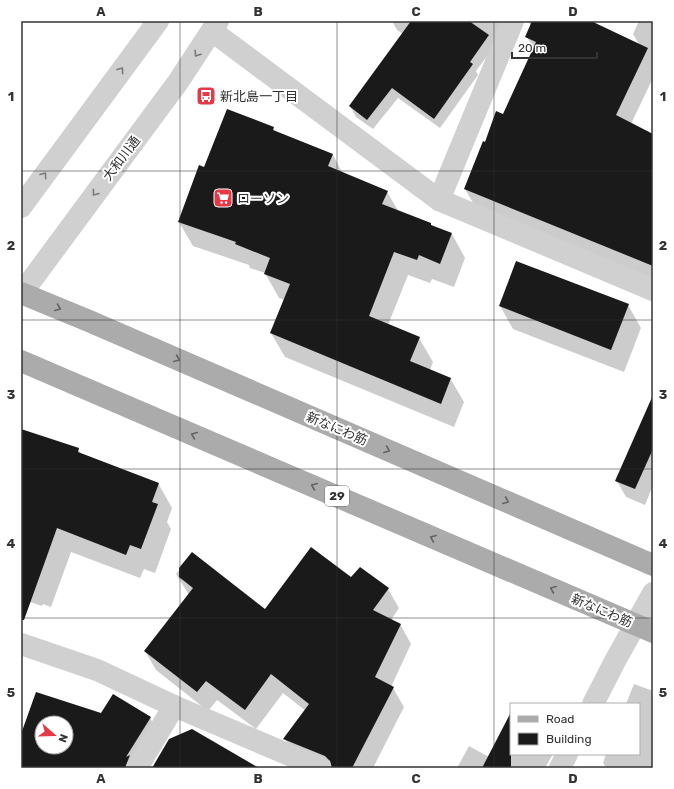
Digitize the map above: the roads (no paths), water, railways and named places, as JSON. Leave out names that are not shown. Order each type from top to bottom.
[{"type":"main road","name":"新なにわ筋","points":[[21,293],[653,565]]},
{"type":"main road","name":"新なにわ筋","points":[[21,361],[645,628]]},
{"type":"street","points":[[21,207],[158,21]]},
{"type":"street","points":[[439,200],[513,21]]},
{"type":"street","points":[[215,26],[439,200],[653,290]]},
{"type":"street","name":"大和川通","points":[[21,293],[178,82],[215,26]]},
{"type":"street","points":[[594,703],[615,661],[645,628],[653,594]]},
{"type":"street","points":[[21,644],[97,670],[174,706],[320,768]]},
{"type":"street","points":[[137,768],[174,706]]},
{"type":"street","points":[[560,768],[566,755]]},
{"type":"place","name":"新北島一丁目","points":[[206,96]]},
{"type":"place","name":"ローソン","points":[[223,198]]}]
